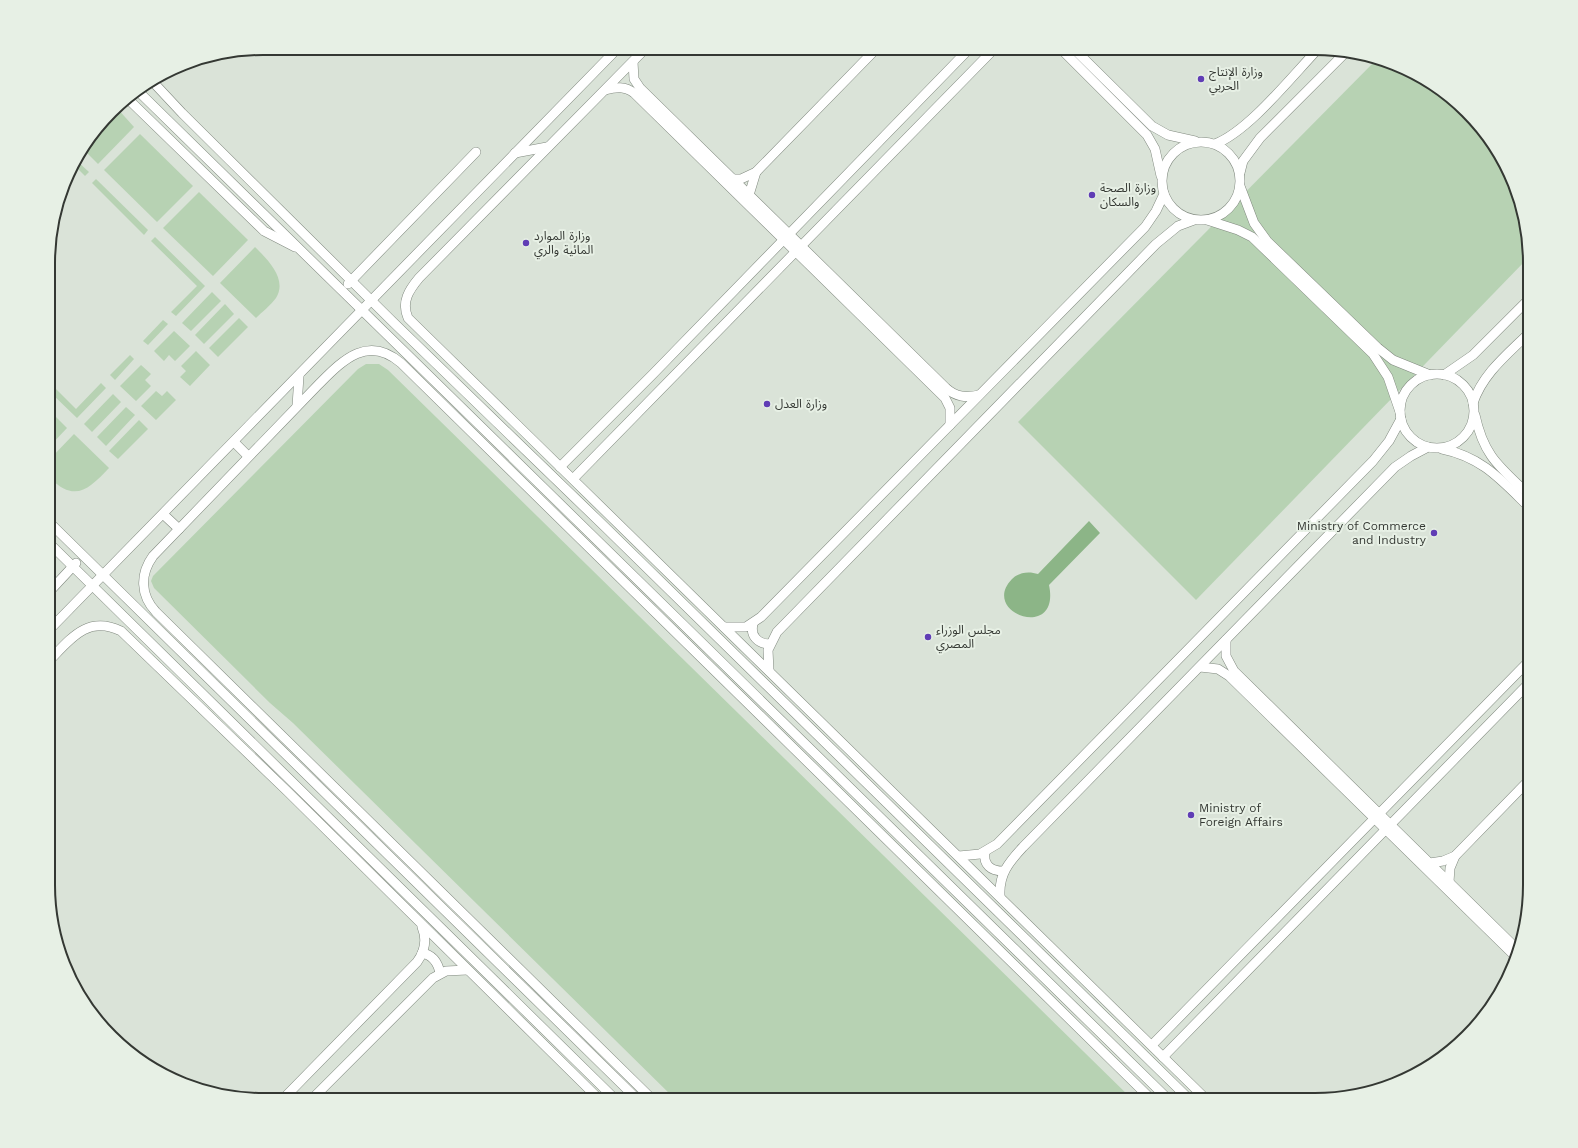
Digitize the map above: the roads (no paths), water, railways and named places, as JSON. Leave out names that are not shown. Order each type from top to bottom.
[{"type":"street","points":[[55,624],[363,311],[611,55]]},
{"type":"street","points":[[640,55],[419,278],[408,292],[405,307],[408,318],[724,628],[1000,895],[1060,957],[1200,1093]]},
{"type":"street","points":[[733,179],[741,179],[756,172],[870,55]]},
{"type":"street","points":[[560,467],[786,238],[963,55]]},
{"type":"street","points":[[573,479],[988,55]]},
{"type":"street","points":[[1067,55],[1147,135],[1155,149],[1164,194],[1168,203],[1175,211],[1194,220]]},
{"type":"street","points":[[1080,55],[1152,126],[1168,135],[1187,140],[1215,144],[1232,156],[1240,174]]},
{"type":"street","points":[[1215,144],[1224,140],[1252,118],[1312,55]]},
{"type":"street","points":[[1207,220],[1219,216],[1229,209],[1237,198],[1243,161],[1260,138],[1341,57]]},
{"type":"street","points":[[633,62],[634,79],[640,88],[750,195],[786,238]]},
{"type":"street","points":[[156,85],[182,113],[372,301],[443,368],[1183,1093]]},
{"type":"street","points":[[605,90],[618,87],[629,89],[634,93],[951,393],[965,397],[979,395]]},
{"type":"street","points":[[141,94],[1162,1093]]},
{"type":"street","points":[[131,102],[264,231],[303,251]]},
{"type":"street","points":[[1162,178],[1166,164],[1175,152],[1188,144],[1203,142]]},
{"type":"street","points":[[515,153],[547,147]]},
{"type":"street","points":[[342,290],[476,152]]},
{"type":"street","points":[[750,195],[756,172]]},
{"type":"street","points":[[1240,186],[1254,223],[1267,241],[1378,348],[1393,360],[1430,375],[1444,375],[1454,378],[1463,384],[1470,393],[1480,434],[1488,453],[1523,489]]},
{"type":"street","points":[[724,628],[739,628],[753,624],[1145,227],[1156,211],[1164,194]]},
{"type":"street","points":[[769,671],[767,657],[770,644],[777,632],[1152,248],[1178,226],[1194,220],[1207,220],[1238,230],[1252,237],[1373,354],[1388,377],[1404,428],[1410,437],[1428,447],[1439,448],[1470,458],[1490,469],[1523,501]]},
{"type":"street","points":[[798,249],[945,398],[950,408],[950,425]]},
{"type":"street","points":[[1444,375],[1473,355],[1523,305]]},
{"type":"street","points":[[1439,448],[1448,446],[1464,436],[1471,424],[1474,407],[1480,388],[1493,367],[1523,339]]},
{"type":"street","points":[[646,1093],[151,608],[146,597],[143,585],[144,572],[149,561],[297,406],[346,359],[364,351],[377,351],[390,355],[425,388],[1145,1093]]},
{"type":"street","points":[[443,368],[451,360]]},
{"type":"street","points":[[959,856],[974,856],[985,852],[1002,839],[1373,461],[1389,440],[1401,416],[1405,392],[1416,381],[1430,375]]},
{"type":"street","points":[[297,406],[299,376]]},
{"type":"street","points":[[425,388],[432,380]]},
{"type":"street","points":[[234,442],[248,456]]},
{"type":"street","points":[[1000,895],[1000,880],[1003,871],[1023,847],[1395,467],[1428,447]]},
{"type":"street","points":[[163,514],[178,529]]},
{"type":"street","points":[[55,529],[631,1093]]},
{"type":"street","points":[[55,549],[609,1093]]},
{"type":"street","points":[[55,586],[82,557]]},
{"type":"street","points":[[753,624],[752,633],[757,640],[761,643],[770,644]]},
{"type":"street","points":[[55,655],[79,631],[89,627],[106,626],[121,631],[282,786],[593,1093]]},
{"type":"street","points":[[173,645],[181,637]]},
{"type":"street","points":[[1226,640],[1226,656],[1234,671],[1512,953]]},
{"type":"street","points":[[1200,667],[1218,669],[1229,676],[1378,816]]},
{"type":"street","points":[[1152,1045],[1523,667]]},
{"type":"street","points":[[754,694],[764,684]]},
{"type":"street","points":[[777,696],[786,688]]},
{"type":"street","points":[[1163,1057],[1523,689]]},
{"type":"street","points":[[1450,882],[1450,868],[1455,856],[1523,786]]},
{"type":"street","points":[[1388,827],[1430,863],[1514,946]]},
{"type":"street","points":[[985,852],[985,860],[988,866],[994,870],[1003,871]]},
{"type":"street","points":[[1430,863],[1443,861],[1455,856]]},
{"type":"street","points":[[289,1093],[412,967],[422,953],[425,942],[422,925]]},
{"type":"street","points":[[422,953],[432,957],[436,962],[440,973]]},
{"type":"street","points":[[1053,965],[1060,957]]},
{"type":"street","points":[[318,1093],[427,983],[440,973],[453,969],[467,970]]},
{"type":"place","name":"وزارة الإنتاج الحربي","points":[[1201,79]]},
{"type":"place","name":"وزارة الصحة والسكان","points":[[1092,195]]},
{"type":"place","name":"وزارة الموارد المائية والري","points":[[526,243]]},
{"type":"place","name":"وزارة العدل","points":[[767,404]]},
{"type":"place","name":"Ministry of Commerce and Industry","points":[[1434,533]]},
{"type":"place","name":"مجلس الوزراء المصري","points":[[928,637]]},
{"type":"place","name":"Ministry of Foreign Affairs","points":[[1191,815]]}]
